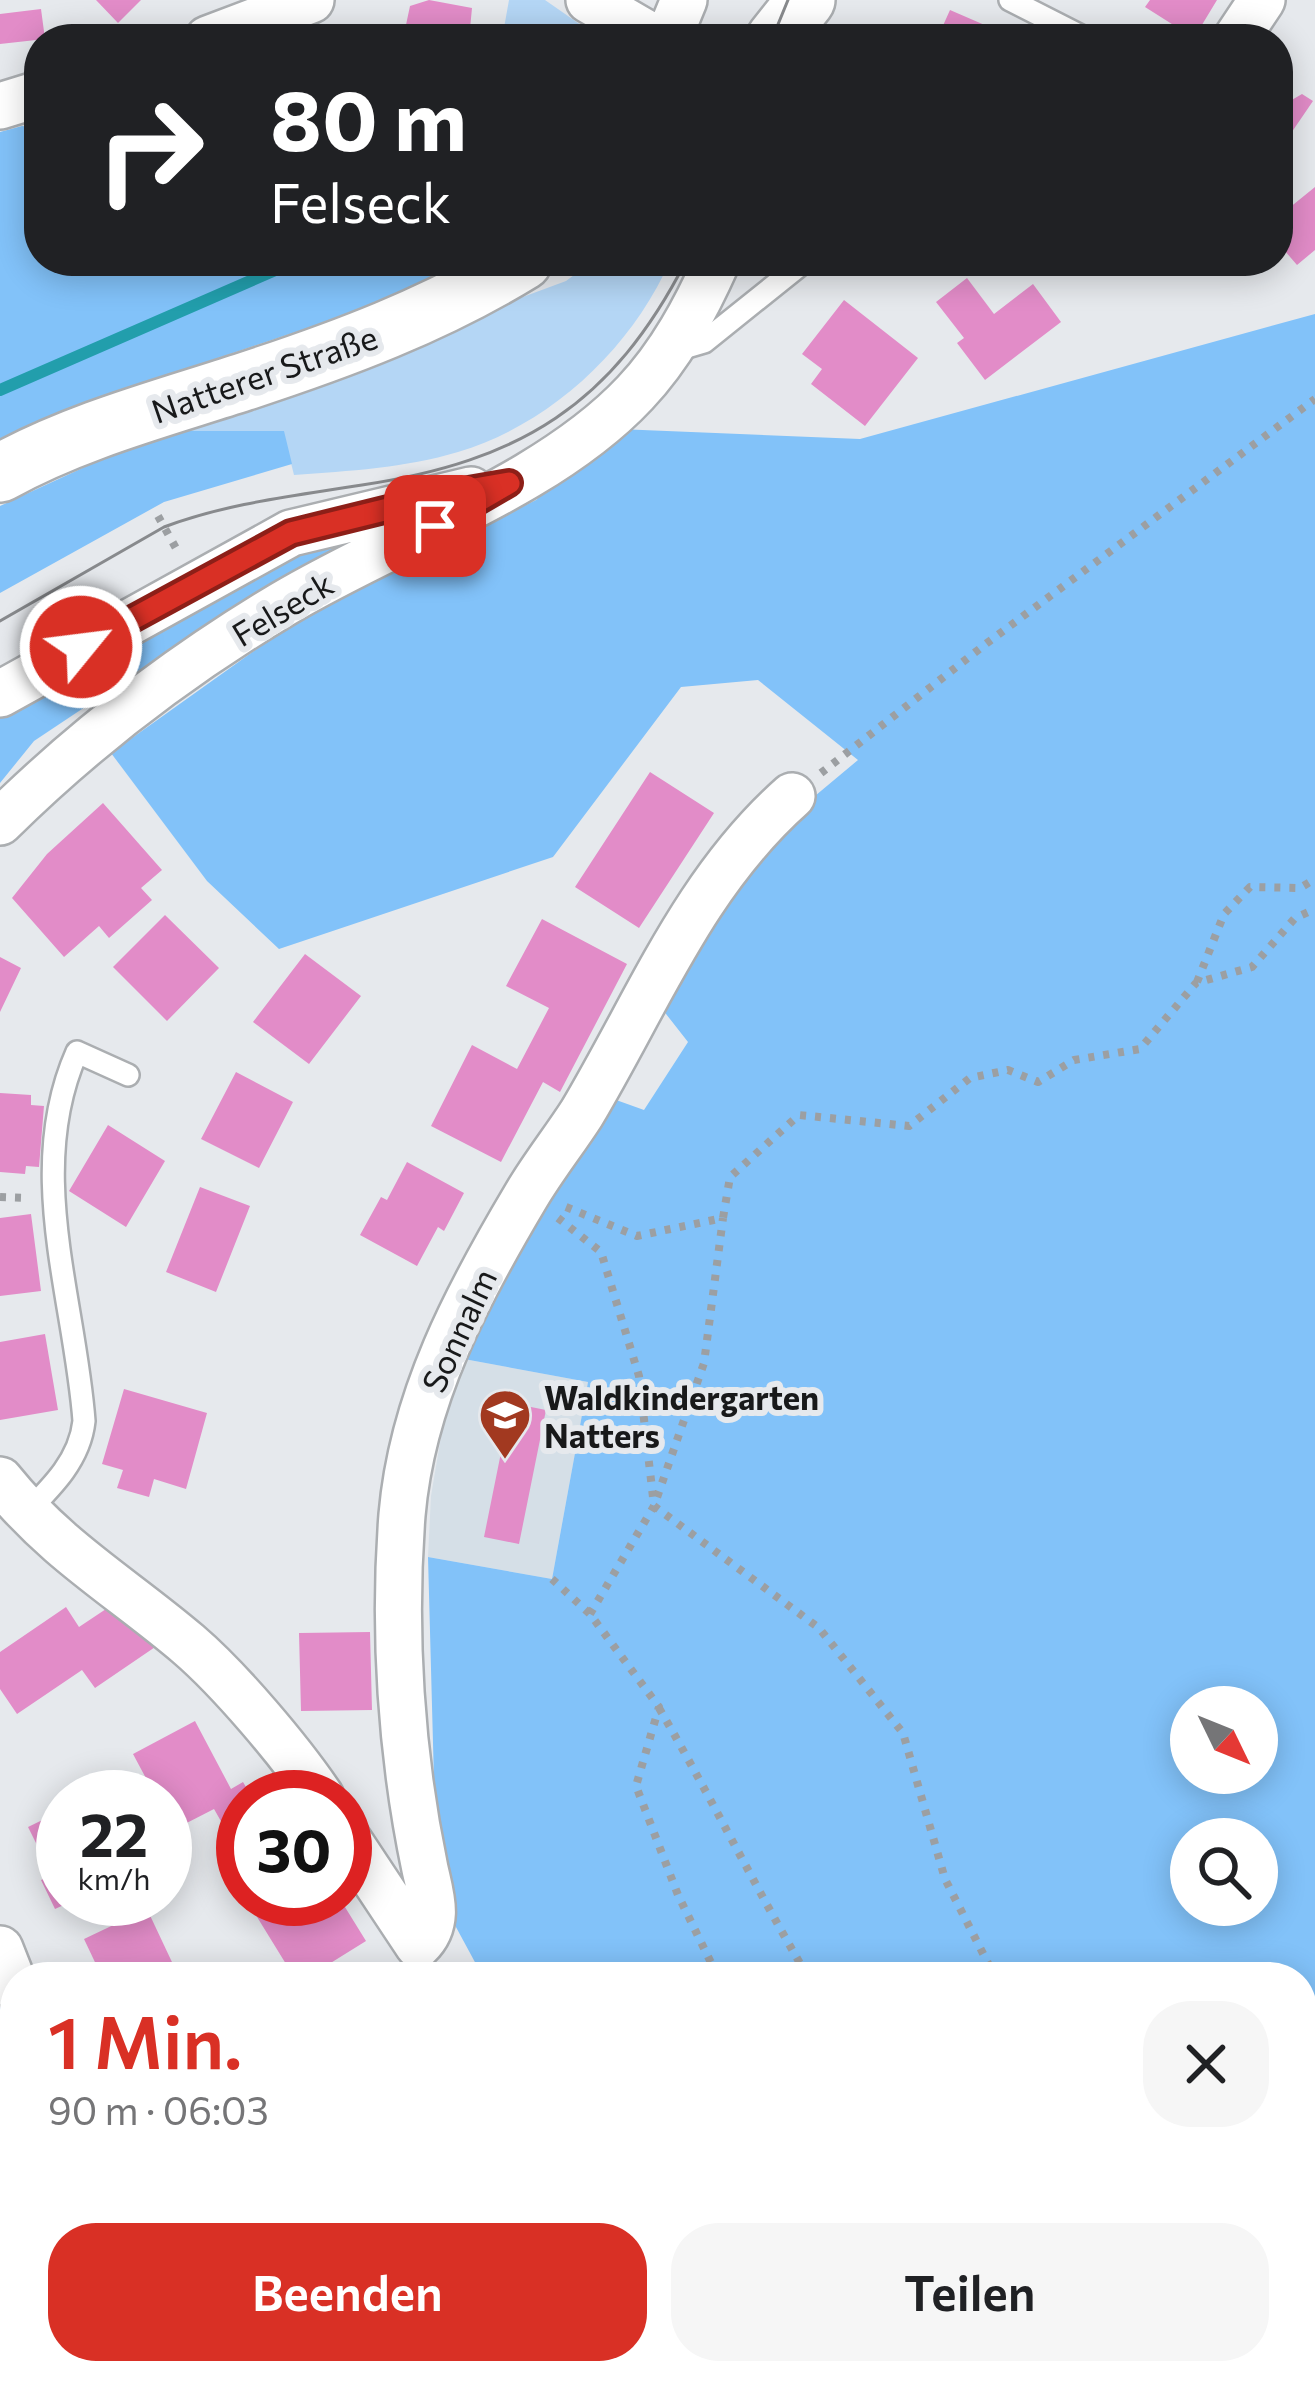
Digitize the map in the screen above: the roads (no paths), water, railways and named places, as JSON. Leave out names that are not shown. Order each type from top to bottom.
[{"type":"street","points":[[247,24],[310,0]]},
{"type":"street","points":[[589,0],[630,24]]},
{"type":"street","name":"Natterer Straße","points":[[0,473],[117,422],[393,329],[497,276]]},
{"type":"street","name":"Felseck","points":[[0,822],[97,734],[252,624],[321,582],[455,515],[578,442],[647,380],[674,343],[709,276]]},
{"type":"street","points":[[0,694],[291,533],[509,483]]},
{"type":"street","name":"Sonnalm","points":[[429,1961],[433,1906],[405,1756],[400,1570],[408,1467],[441,1354],[527,1193],[581,1114],[694,910],[751,834],[792,796]]},
{"type":"street","points":[[14,1496],[76,1559],[198,1653],[301,1770]]},
{"type":"street","name":"Sonnalm","points":[[372,1876],[429,1961]]},
{"type":"lane","points":[[1010,0],[1057,24]]},
{"type":"lane","points":[[674,343],[693,347],[704,342],[786,276]]},
{"type":"lane","points":[[14,1496],[67,1467],[84,1421],[55,1226],[54,1142],[62,1092],[77,1052],[128,1075]]},
{"type":"waterway","points":[[0,390],[262,276]]},
{"type":"tram line","points":[[778,24],[788,0]]},
{"type":"tram line","points":[[0,621],[164,527],[237,506],[419,474],[515,442],[593,389],[627,353],[677,276]]},
{"type":"place","name":"Waldkindergarten Natters","points":[[505,1461]]}]
